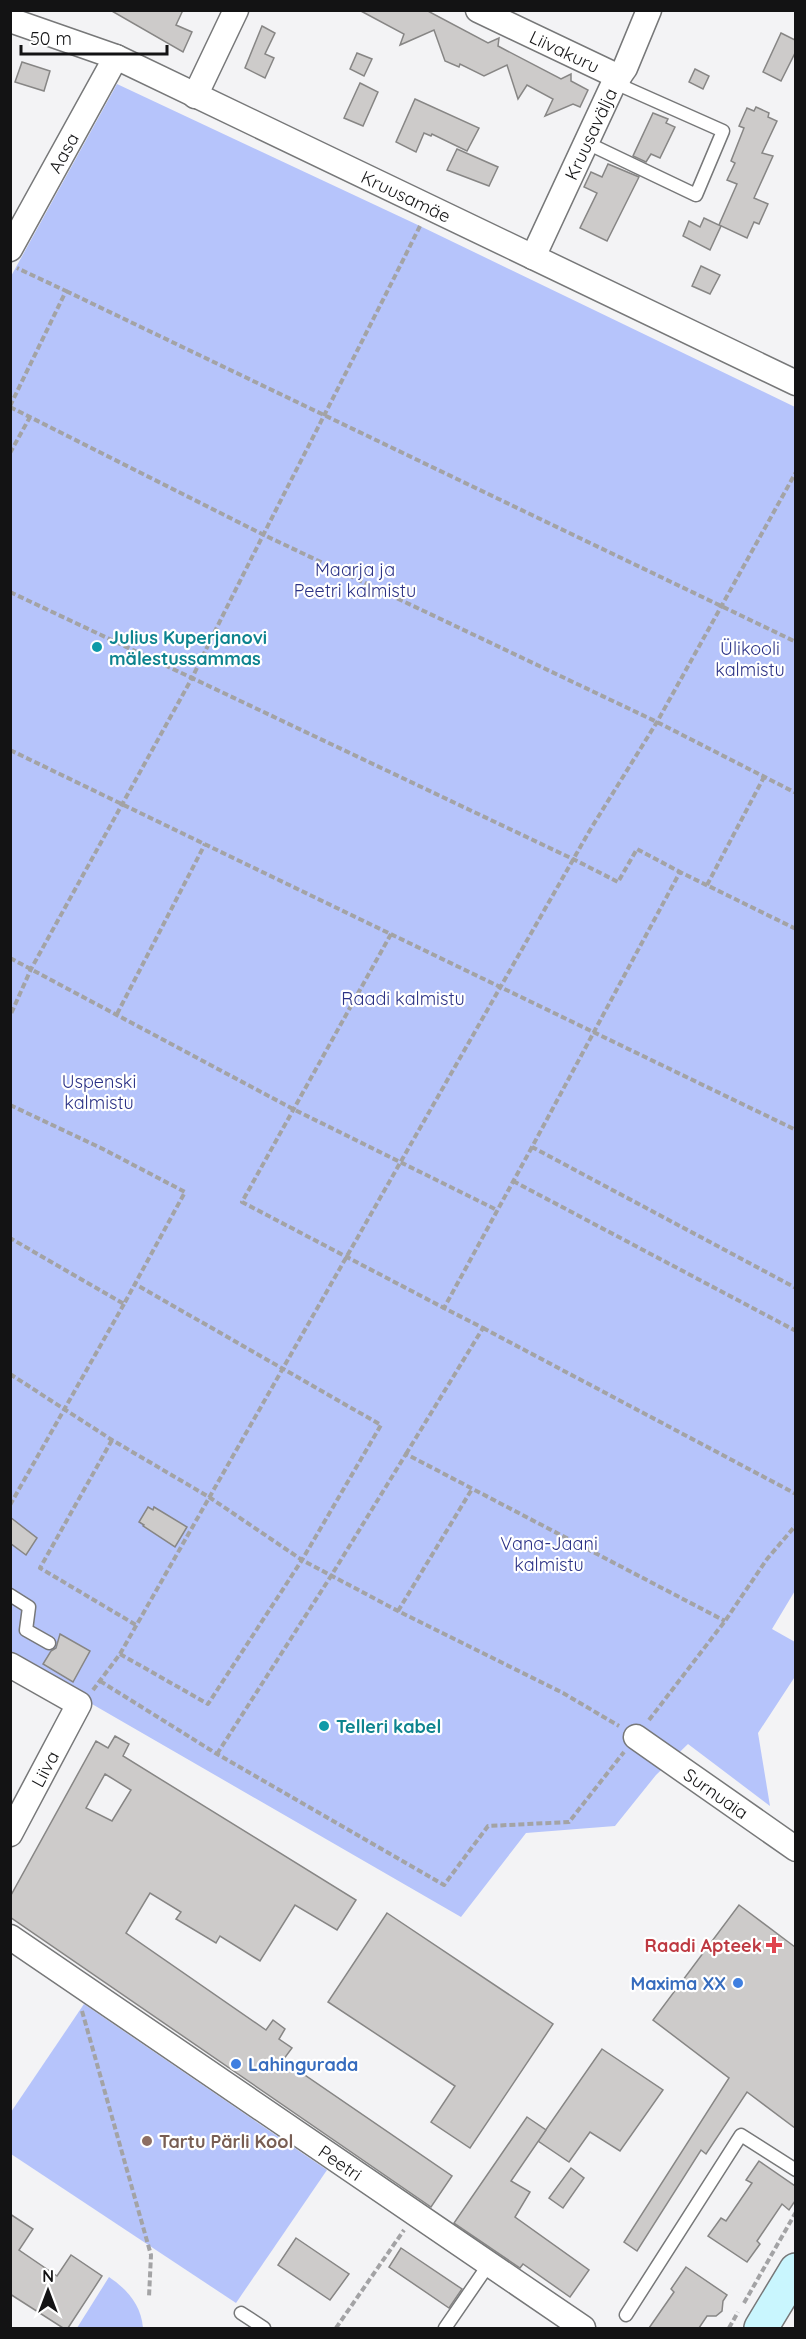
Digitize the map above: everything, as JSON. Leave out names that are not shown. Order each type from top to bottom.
[{"type":"main road","points":[[761,2328],[795,2271]]},
{"type":"main road","points":[[787,2328],[795,2313]]},
{"type":"street","points":[[195,96],[236,10]]},
{"type":"street","name":"Liivakuru","points":[[478,10],[617,80]]},
{"type":"street","name":"Kruusavälja","points":[[533,257],[649,10]]},
{"type":"street","name":"Kruusamäe","points":[[10,20],[116,57],[795,383]]},
{"type":"street","name":"Aasa","points":[[13,237],[116,57]]},
{"type":"street","points":[[10,1665],[82,1702]]},
{"type":"street","name":"Liiva","points":[[10,1834],[82,1702]]},
{"type":"street","name":"Surnuaia","points":[[636,1737],[795,1849]]},
{"type":"street","name":"Peetri","points":[[10,1937],[583,2328]]},
{"type":"lane","points":[[586,142],[696,195],[723,131],[617,80]]},
{"type":"lane","points":[[10,1595],[29,1607],[26,1630],[49,1644]]},
{"type":"lane","points":[[626,2315],[741,2135],[795,2170]]},
{"type":"lane","points":[[445,2328],[489,2264]]},
{"type":"lane","points":[[242,2313],[264,2328]]},
{"type":"path","points":[[10,1016],[31,969],[192,678],[262,534],[326,415],[420,226]]},
{"type":"path","points":[[10,265],[795,642]]},
{"type":"path","points":[[66,291],[10,406],[262,534],[657,722],[795,793]]},
{"type":"path","points":[[10,453],[30,417]]},
{"type":"path","points":[[82,1702],[120,1654],[402,1164],[590,830],[657,722],[795,472]]},
{"type":"path","points":[[10,592],[618,882],[637,849],[795,928]]},
{"type":"path","points":[[10,750],[795,1130]]},
{"type":"path","points":[[707,885],[764,777]]},
{"type":"path","points":[[117,1014],[205,844]]},
{"type":"path","points":[[444,1308],[680,872]]},
{"type":"path","points":[[391,934],[242,1202],[795,1494]]},
{"type":"path","points":[[10,958],[293,1109],[497,1210]]},
{"type":"path","points":[[10,1105],[103,1149],[185,1192],[10,1505]]},
{"type":"path","points":[[532,1147],[795,1288]]},
{"type":"path","points":[[513,1181],[795,1331]]},
{"type":"path","points":[[10,1238],[124,1304]]},
{"type":"path","points":[[120,1654],[208,1704],[302,1560],[381,1425],[135,1284]]},
{"type":"path","points":[[217,1754],[331,1576],[483,1328]]},
{"type":"path","points":[[10,1374],[111,1440],[209,1497],[302,1560],[398,1611],[563,1693],[636,1737]]},
{"type":"path","points":[[111,1440],[40,1568],[136,1625]]},
{"type":"path","points":[[406,1454],[725,1621]]},
{"type":"path","points":[[398,1611],[472,1489]]},
{"type":"path","points":[[100,1681],[217,1754],[444,1885],[488,1826],[569,1822],[725,1621],[767,1559],[795,1526]]},
{"type":"path","points":[[72,1979],[151,2254],[149,2296]]},
{"type":"path","points":[[729,2328],[795,2212]]},
{"type":"path","points":[[336,2328],[415,2214]]},
{"type":"green space","name":"Maarja ja Peetri kalmistu","points":[[117,84],[420,226],[795,407],[796,1589],[772,1629],[795,1642],[796,1675],[758,1733],[770,1806],[688,1744],[656,1775],[615,1826],[526,1833],[461,1917],[85,1700],[11,1653],[10,278]]},
{"type":"green space","name":"Tartu Pärli Kool","points":[[84,2004],[327,2170],[236,2303],[11,2154],[11,2112]]},
{"type":"green space","points":[[109,2277],[122,2287],[136,2305],[143,2328],[77,2328]]},
{"type":"building","points":[[110,10],[183,10],[176,25],[192,32],[183,52]]},
{"type":"building","points":[[359,10],[426,10],[488,43],[499,38],[498,46],[561,79],[571,74],[571,81],[588,90],[580,107],[573,104],[545,116],[553,99],[527,85],[518,99],[507,65],[484,76],[460,64],[459,67],[445,61],[434,30],[400,45],[404,34]]},
{"type":"building","points":[[262,26],[275,33],[265,54],[274,58],[265,78],[245,68]]},
{"type":"building","points":[[781,33],[795,40],[795,53],[781,81],[763,72]]},
{"type":"building","points":[[357,53],[372,59],[364,76],[350,69]]},
{"type":"building","points":[[22,62],[50,71],[44,91],[15,82]]},
{"type":"building","points":[[695,69],[709,76],[703,89],[689,82]]},
{"type":"building","points":[[360,83],[378,92],[363,126],[344,118]]},
{"type":"building","points":[[415,99],[479,128],[467,151],[432,134],[431,136],[424,133],[416,152],[396,142]]},
{"type":"building","points":[[756,107],[769,113],[768,117],[777,121],[762,153],[773,156],[754,198],[768,204],[759,224],[754,222],[747,238],[719,225],[737,184],[727,180],[735,163],[731,161],[744,128],[739,126],[747,108],[754,111]]},
{"type":"building","points":[[653,113],[668,119],[666,123],[675,127],[660,158],[651,154],[646,162],[633,156]]},
{"type":"building","points":[[457,149],[498,167],[489,186],[447,170]]},
{"type":"building","points":[[608,164],[639,177],[607,241],[580,228],[597,193],[584,187],[591,172],[602,177]]},
{"type":"building","points":[[704,218],[721,226],[710,250],[683,236],[689,221],[700,227]]},
{"type":"building","points":[[701,266],[720,275],[710,294],[692,286]]},
{"type":"building","points":[[148,1507],[153,1510],[154,1507],[187,1527],[175,1547],[139,1522]]},
{"type":"building","points":[[10,1517],[37,1538],[26,1555],[10,1543]]},
{"type":"building","points":[[60,1634],[90,1651],[73,1682],[43,1664],[51,1651],[56,1648]]},
{"type":"building","points":[[115,1736],[129,1744],[123,1756],[356,1900],[337,1930],[295,1905],[260,1961],[220,1936],[216,1943],[176,1919],[181,1912],[150,1893],[126,1933],[266,2030],[273,2020],[285,2029],[279,2039],[292,2048],[283,2060],[452,2176],[431,2207],[10,1917],[10,1897],[96,1741],[108,1748]],"holes":[[[105,1774],[131,1790],[112,1821],[86,1808]]]},
{"type":"building","name":"Maxima XX","points":[[739,1905],[795,1947],[795,2128],[747,2092],[706,2154],[701,2150],[637,2251],[624,2242],[729,2078],[653,2020]]},
{"type":"building","points":[[387,1913],[553,2024],[470,2148],[431,2122],[455,2086],[328,2002]]},
{"type":"building","points":[[602,2049],[663,2090],[620,2151],[590,2132],[569,2162],[538,2141]]},
{"type":"building","points":[[527,2117],[546,2130],[511,2181],[530,2192],[515,2217],[589,2270],[570,2297],[523,2264],[520,2268],[454,2223]]},
{"type":"building","points":[[759,2161],[795,2186],[795,2201],[789,2210],[782,2204],[757,2241],[760,2244],[747,2262],[708,2236],[721,2218],[726,2221],[752,2183],[746,2180]]},
{"type":"building","points":[[571,2168],[584,2178],[563,2208],[549,2198]]},
{"type":"building","points":[[10,2214],[33,2229],[19,2250],[57,2276],[71,2255],[102,2276],[68,2328],[63,2328],[10,2294]]},
{"type":"building","points":[[296,2238],[349,2274],[330,2300],[278,2265]]},
{"type":"building","points":[[401,2248],[462,2289],[449,2308],[389,2267]]},
{"type":"building","points":[[686,2267],[727,2295],[723,2301],[722,2311],[716,2316],[707,2316],[699,2328],[649,2328],[674,2292],[671,2289]]},
{"type":"place","name":"Julius Kuperjanovi mälestussammas","points":[[97,647]]},
{"type":"place","name":"Telleri kabel","points":[[324,1726]]},
{"type":"place","name":"Raadi Apteek","points":[[774,1945]]},
{"type":"place","name":"Maxima XX","points":[[738,1983]]},
{"type":"place","name":"Lahingurada","points":[[236,2064]]},
{"type":"place","name":"Tartu Pärli Kool","points":[[147,2141]]},
{"type":"park label","name":"Ülikooli kalmistu","points":[[750,658]]},
{"type":"park label","name":"Raadi kalmistu","points":[[403,998]]},
{"type":"park label","name":"Uspenski kalmistu","points":[[99,1091]]},
{"type":"park label","name":"Vana-Jaani kalmistu","points":[[549,1553]]}]
